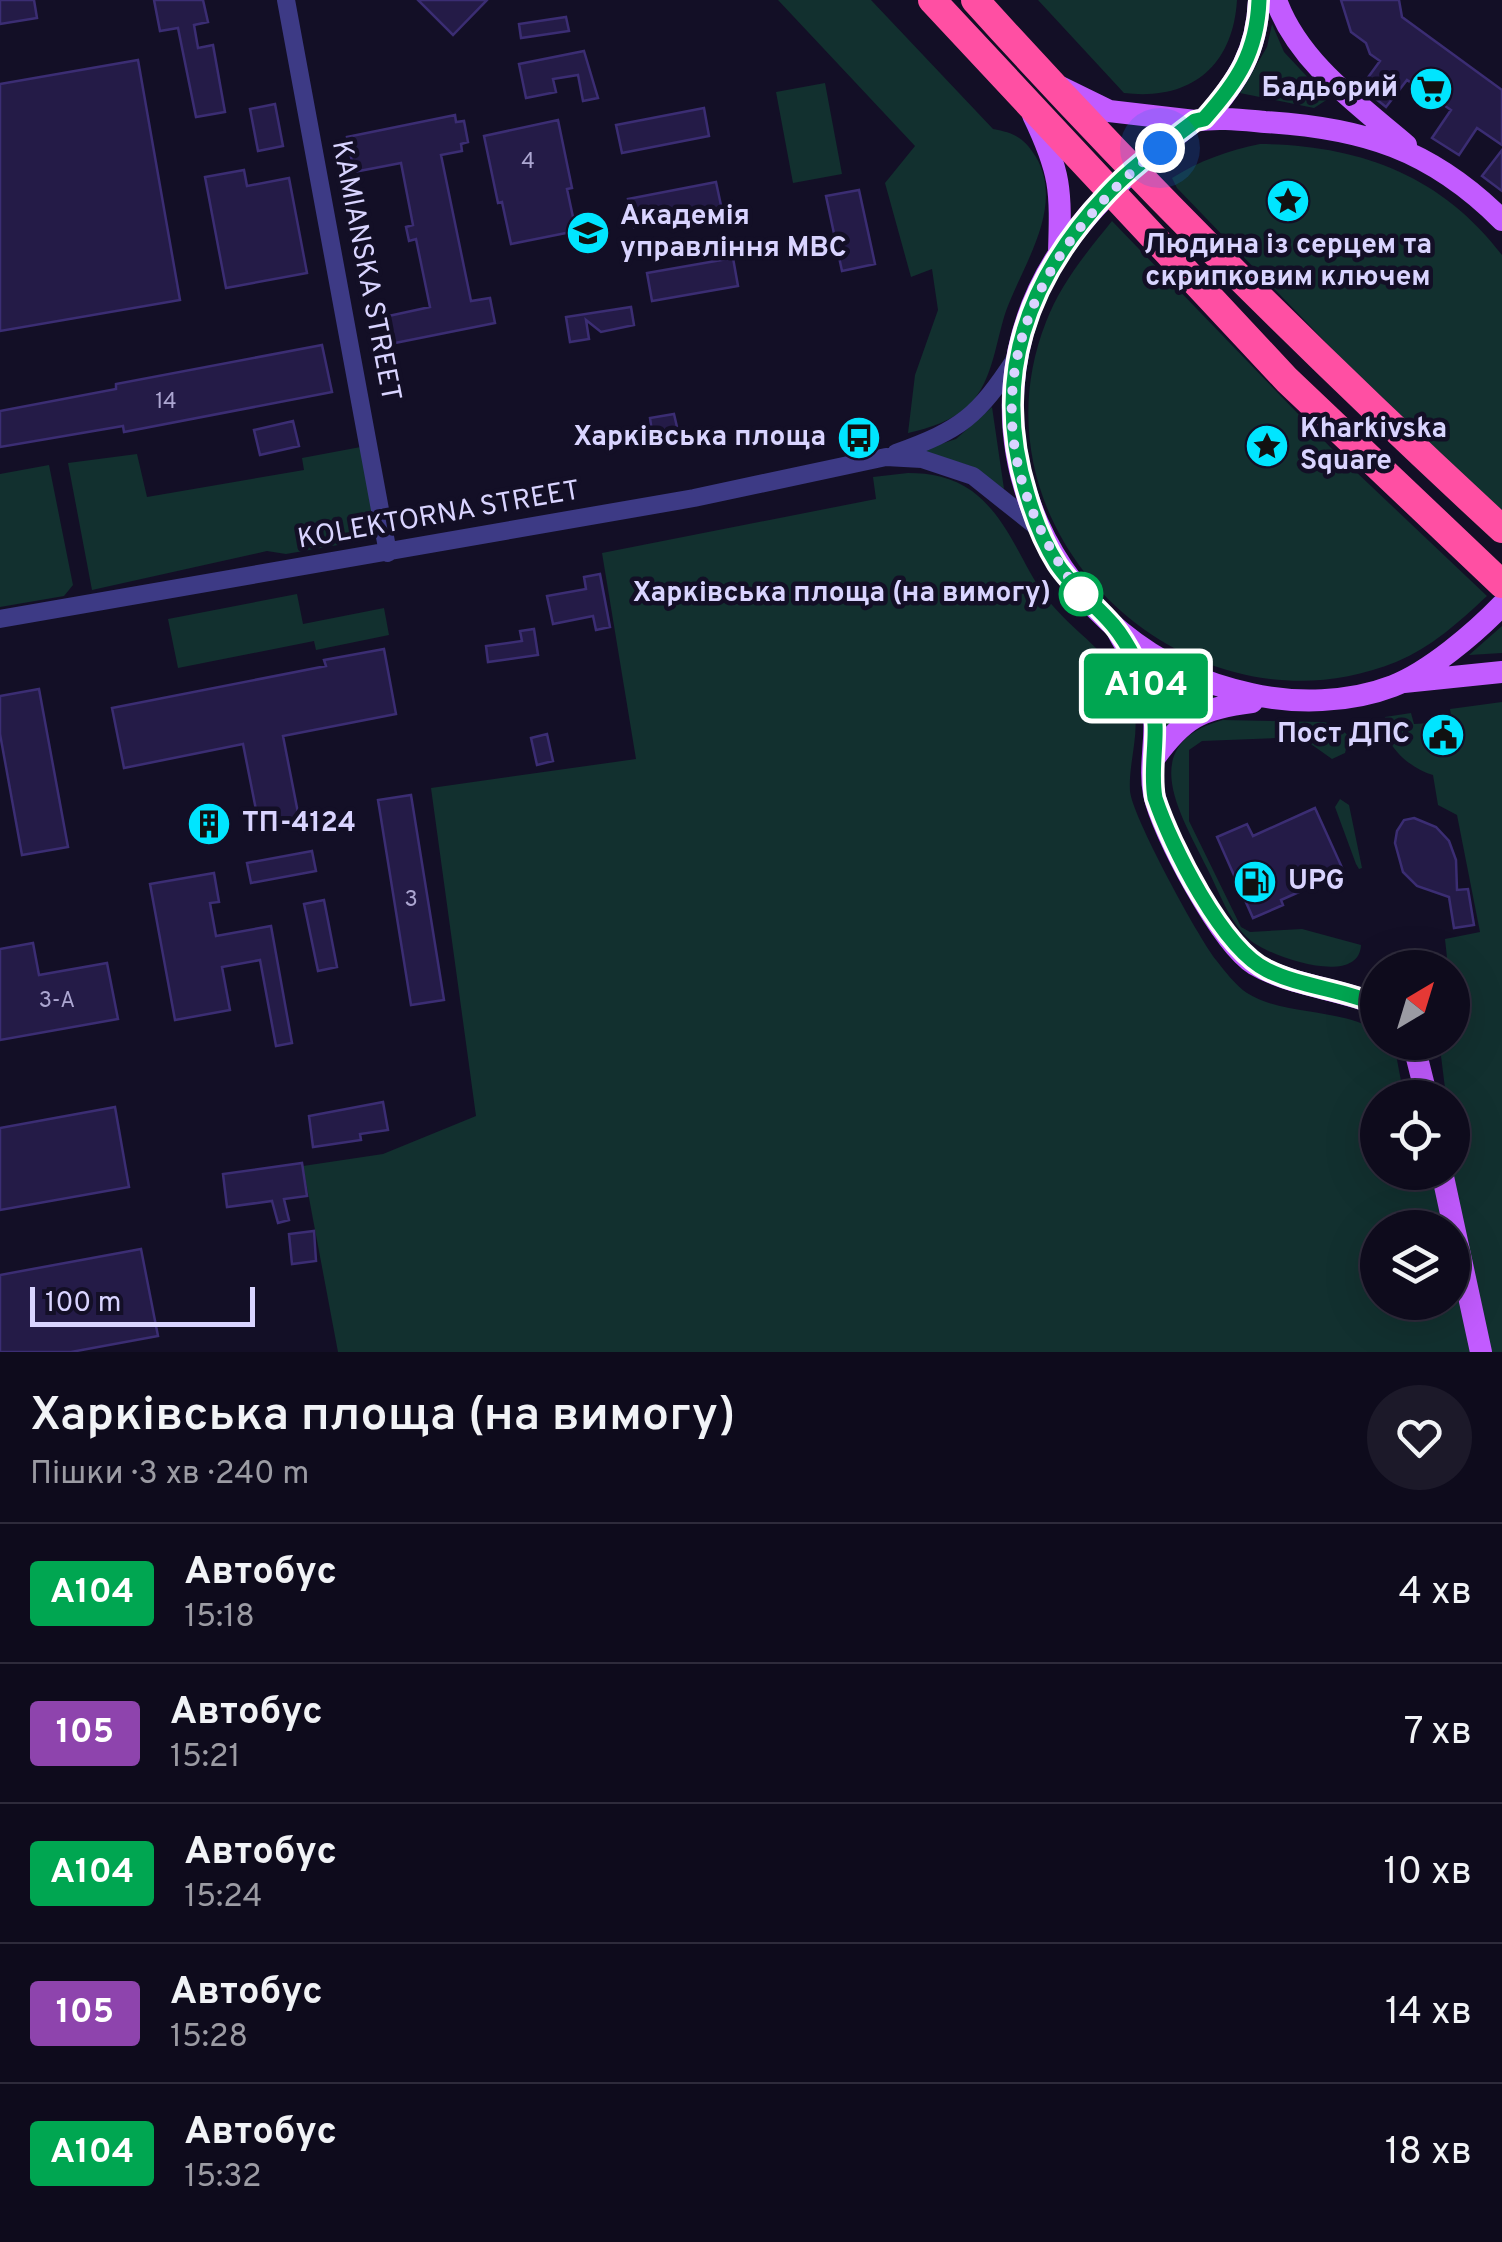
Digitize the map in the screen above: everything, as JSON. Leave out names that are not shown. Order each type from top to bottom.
[{"type":"highway","points":[[932,0],[1286,380],[1502,584]]},
{"type":"highway","points":[[975,0],[1132,170],[1346,384],[1502,529]]},
{"type":"main road","points":[[1260,0],[1252,50],[1228,90],[1200,120],[1110,190],[1059,254],[1029,316],[1011,388],[1012,425],[1037,527],[1066,576],[1085,600],[1115,626],[1188,675],[1227,689],[1274,699],[1318,700],[1388,688],[1462,640],[1502,605]]},
{"type":"main road","points":[[1276,0],[1293,34],[1335,85],[1420,156],[1481,199],[1502,220]]},
{"type":"main road","points":[[1048,80],[1108,110],[1200,120],[1299,124],[1364,134],[1420,156]]},
{"type":"main road","points":[[1025,99],[1053,157],[1060,185],[1059,254]]},
{"type":"main road","points":[[1115,626],[1153,704],[1152,778],[1160,812],[1220,928],[1250,962],[1271,973],[1360,996]]},
{"type":"main road","points":[[1401,682],[1502,672]]},
{"type":"main road","points":[[1153,760],[1180,726],[1204,711],[1274,699]]},
{"type":"main road","points":[[1446,1190],[1481,1352]]},
{"type":"street","name":"KAMIANSKA STREET","points":[[286,0],[388,553]]},
{"type":"street","name":"KOLEKTORNA STREET","points":[[0,619],[694,498],[886,457],[964,424],[980,409],[1016,357]]},
{"type":"street","name":"KOLEKTORNA STREET","points":[[886,457],[922,458],[973,476],[1037,527]]},
{"type":"green space","points":[[778,0],[871,0],[993,129],[1013,135],[1027,145],[1044,176],[1044,215],[1006,311],[984,384],[963,410],[933,426],[908,433],[915,375],[938,310],[932,269],[911,277],[885,183],[915,146]]},
{"type":"green space","points":[[1038,0],[1237,0],[1227,44],[1204,75],[1188,85],[1148,94],[1124,93]]},
{"type":"green space","points":[[1272,24],[1284,52],[1328,99],[1314,108],[1240,93],[1267,47]]},
{"type":"green space","points":[[825,83],[842,174],[793,183],[776,92]]},
{"type":"green space","points":[[1260,144],[1331,151],[1395,170],[1452,204],[1502,255],[1502,512],[1338,355],[1177,188],[1172,178],[1215,157]]},
{"type":"green space","points":[[1112,221],[1333,450],[1487,596],[1444,633],[1409,656],[1318,680],[1242,674],[1172,647],[1112,603],[1065,544],[1036,476],[1029,401],[1052,308],[1075,268]]},
{"type":"green space","points":[[992,407],[1004,489],[971,466],[920,451],[956,439]]},
{"type":"green space","points":[[366,446],[377,521],[367,540],[286,554],[267,551],[92,590],[68,463],[137,454],[147,497],[304,470],[302,458]]},
{"type":"green space","points":[[49,465],[73,585],[64,596],[0,607],[0,474]]},
{"type":"green space","points":[[908,473],[957,482],[984,502],[1013,540],[1045,596],[1106,658],[1126,685],[1136,723],[1130,780],[1134,804],[1167,876],[1216,960],[1239,986],[1261,1000],[1360,1023],[1360,1060],[1397,1060],[1401,1080],[1360,1080],[1360,1190],[1470,1190],[1470,1080],[1444,1080],[1442,1060],[1470,1060],[1470,950],[1446,950],[1445,939],[1480,932],[1457,815],[1438,805],[1433,775],[1398,754],[1387,736],[1385,717],[1411,713],[1414,724],[1431,723],[1434,744],[1456,742],[1450,709],[1502,702],[1502,1352],[338,1352],[303,1166],[383,1154],[476,1116],[431,788],[636,759],[602,553],[876,499],[873,477]]},
{"type":"green space","points":[[297,594],[303,624],[384,608],[389,635],[316,650],[314,641],[178,668],[168,619]]},
{"type":"green space","points":[[1502,626],[1502,653],[1469,655]]},
{"type":"green space","points":[[1146,667],[1183,686],[1217,698],[1162,733]]},
{"type":"green space","points":[[1223,720],[1323,722],[1338,725],[1349,737],[1345,753],[1332,759],[1301,737],[1202,741],[1189,750],[1189,821],[1241,927],[1250,932],[1302,929],[1361,945],[1356,958],[1346,965],[1312,965],[1260,947],[1243,933],[1225,906],[1186,825],[1172,782],[1172,763],[1180,746],[1196,731]]},
{"type":"green space","points":[[1340,799],[1349,805],[1362,868],[1359,869],[1335,807]]},
{"type":"building","points":[[0,0],[34,0],[37,18],[0,24]]},
{"type":"building","points":[[154,0],[203,0],[208,22],[194,25],[198,48],[213,45],[225,112],[196,117],[178,28],[160,31]]},
{"type":"building","points":[[418,0],[487,0],[453,35]]},
{"type":"building","points":[[1341,0],[1399,0],[1402,17],[1502,90],[1502,145],[1477,128],[1459,155],[1432,138],[1451,110],[1407,80],[1386,107],[1361,87],[1380,61],[1351,32]]},
{"type":"building","points":[[566,17],[569,31],[521,38],[519,24]]},
{"type":"building","points":[[584,51],[598,98],[583,101],[578,75],[553,79],[556,92],[526,98],[519,64]]},
{"type":"building","points":[[138,60],[180,300],[0,331],[0,84]]},
{"type":"building","points":[[275,104],[283,146],[258,151],[250,109]]},
{"type":"building","points":[[704,108],[709,136],[622,153],[616,125]]},
{"type":"building","points":[[455,115],[456,122],[464,121],[468,142],[461,144],[462,151],[441,155],[471,301],[490,298],[495,323],[390,344],[384,317],[430,307],[416,239],[409,241],[406,227],[413,225],[401,163],[354,172],[347,137]]},
{"type":"building","points":[[558,120],[576,231],[511,244],[484,136]]},
{"type":"building","points":[[1502,150],[1502,191],[1482,176]]},
{"type":"building","points":[[244,170],[247,186],[289,178],[307,273],[226,288],[205,177]]},
{"type":"building","points":[[716,182],[722,210],[634,227],[628,199]]},
{"type":"building","points":[[859,190],[875,264],[842,271],[826,196]]},
{"type":"building","points":[[733,258],[738,286],[652,301],[647,273]]},
{"type":"building","points":[[631,307],[634,325],[601,332],[586,320],[589,339],[570,342],[566,317]]},
{"type":"building","points":[[322,345],[332,392],[124,432],[123,426],[0,447],[0,411],[116,389],[116,384]]},
{"type":"building","points":[[674,414],[677,427],[652,432],[650,418]]},
{"type":"building","points":[[293,421],[299,446],[260,455],[254,430]]},
{"type":"building","points":[[600,574],[610,627],[596,630],[593,616],[553,624],[547,596],[586,589],[584,577]]},
{"type":"building","points":[[534,629],[538,655],[488,662],[486,646],[522,641],[520,631]]},
{"type":"building","points":[[384,649],[396,714],[283,736],[299,818],[259,825],[243,744],[124,768],[112,708],[326,666],[324,660]]},
{"type":"building","points":[[39,689],[68,847],[22,855],[0,734],[0,696]]},
{"type":"building","name":"Пост ДПС","points":[[1450,728],[1451,741],[1437,742],[1436,729]]},
{"type":"building","points":[[547,734],[553,761],[537,765],[531,738]]},
{"type":"building","points":[[411,795],[444,1000],[411,1005],[378,800]]},
{"type":"building","points":[[1315,808],[1344,872],[1281,900],[1283,905],[1253,918],[1217,837],[1247,824],[1253,836]]},
{"type":"building","name":"ТП-4124","points":[[214,811],[218,834],[203,837],[199,814]]},
{"type":"building","points":[[1414,818],[1436,827],[1449,841],[1456,860],[1457,890],[1468,889],[1474,925],[1454,928],[1449,897],[1417,886],[1403,872],[1395,843],[1397,831],[1404,820]]},
{"type":"building","points":[[312,851],[316,871],[251,883],[247,863]]},
{"type":"building","points":[[214,873],[219,902],[210,903],[216,936],[271,926],[292,1043],[276,1046],[260,960],[222,967],[230,1010],[175,1020],[150,884]]},
{"type":"building","points":[[324,900],[337,967],[318,971],[304,904]]},
{"type":"building","points":[[33,943],[39,975],[107,963],[118,1019],[0,1040],[0,949]]},
{"type":"building","points":[[383,1102],[388,1130],[360,1134],[361,1140],[313,1147],[309,1116]]},
{"type":"building","points":[[115,1107],[129,1187],[0,1210],[0,1128]]},
{"type":"building","points":[[302,1163],[307,1196],[284,1199],[289,1220],[278,1223],[272,1201],[227,1207],[223,1174]]},
{"type":"building","points":[[314,1231],[316,1261],[292,1264],[289,1234]]},
{"type":"building","points":[[141,1249],[158,1336],[71,1352],[0,1352],[0,1275]]},
{"type":"bus line","name":"А104","points":[[1259,0],[1258,29],[1252,50],[1228,90],[1204,119],[1195,121],[1110,190],[1059,254],[1044,280],[1016,357],[1011,388],[1012,425],[1037,527],[1057,564],[1085,600],[1115,626],[1144,680],[1153,704],[1155,798],[1220,928],[1250,962],[1271,973],[1360,997]]},
{"type":"place","name":"Бадьорий","points":[[1431,89]]},
{"type":"place","name":"Людина із серцем та скрипковим ключем","points":[[1288,201]]},
{"type":"place","name":"Академія управління МВС","points":[[588,233]]},
{"type":"place","name":"Харківська площа","points":[[859,438]]},
{"type":"place","name":"Kharkivska Square","points":[[1267,446]]},
{"type":"place","name":"Харківська площа (на вимогу)","points":[[1081,594]]},
{"type":"place","name":"Пост ДПС","points":[[1443,735]]},
{"type":"place","name":"ТП-4124","points":[[209,824]]},
{"type":"place","name":"UPG","points":[[1255,882]]},
{"type":"route","points":[[1081,594],[1085,600],[1057,564],[1037,527],[1020,470],[1012,425],[1011,388],[1016,357],[1044,280],[1059,254],[1110,190],[1160,148]]}]
